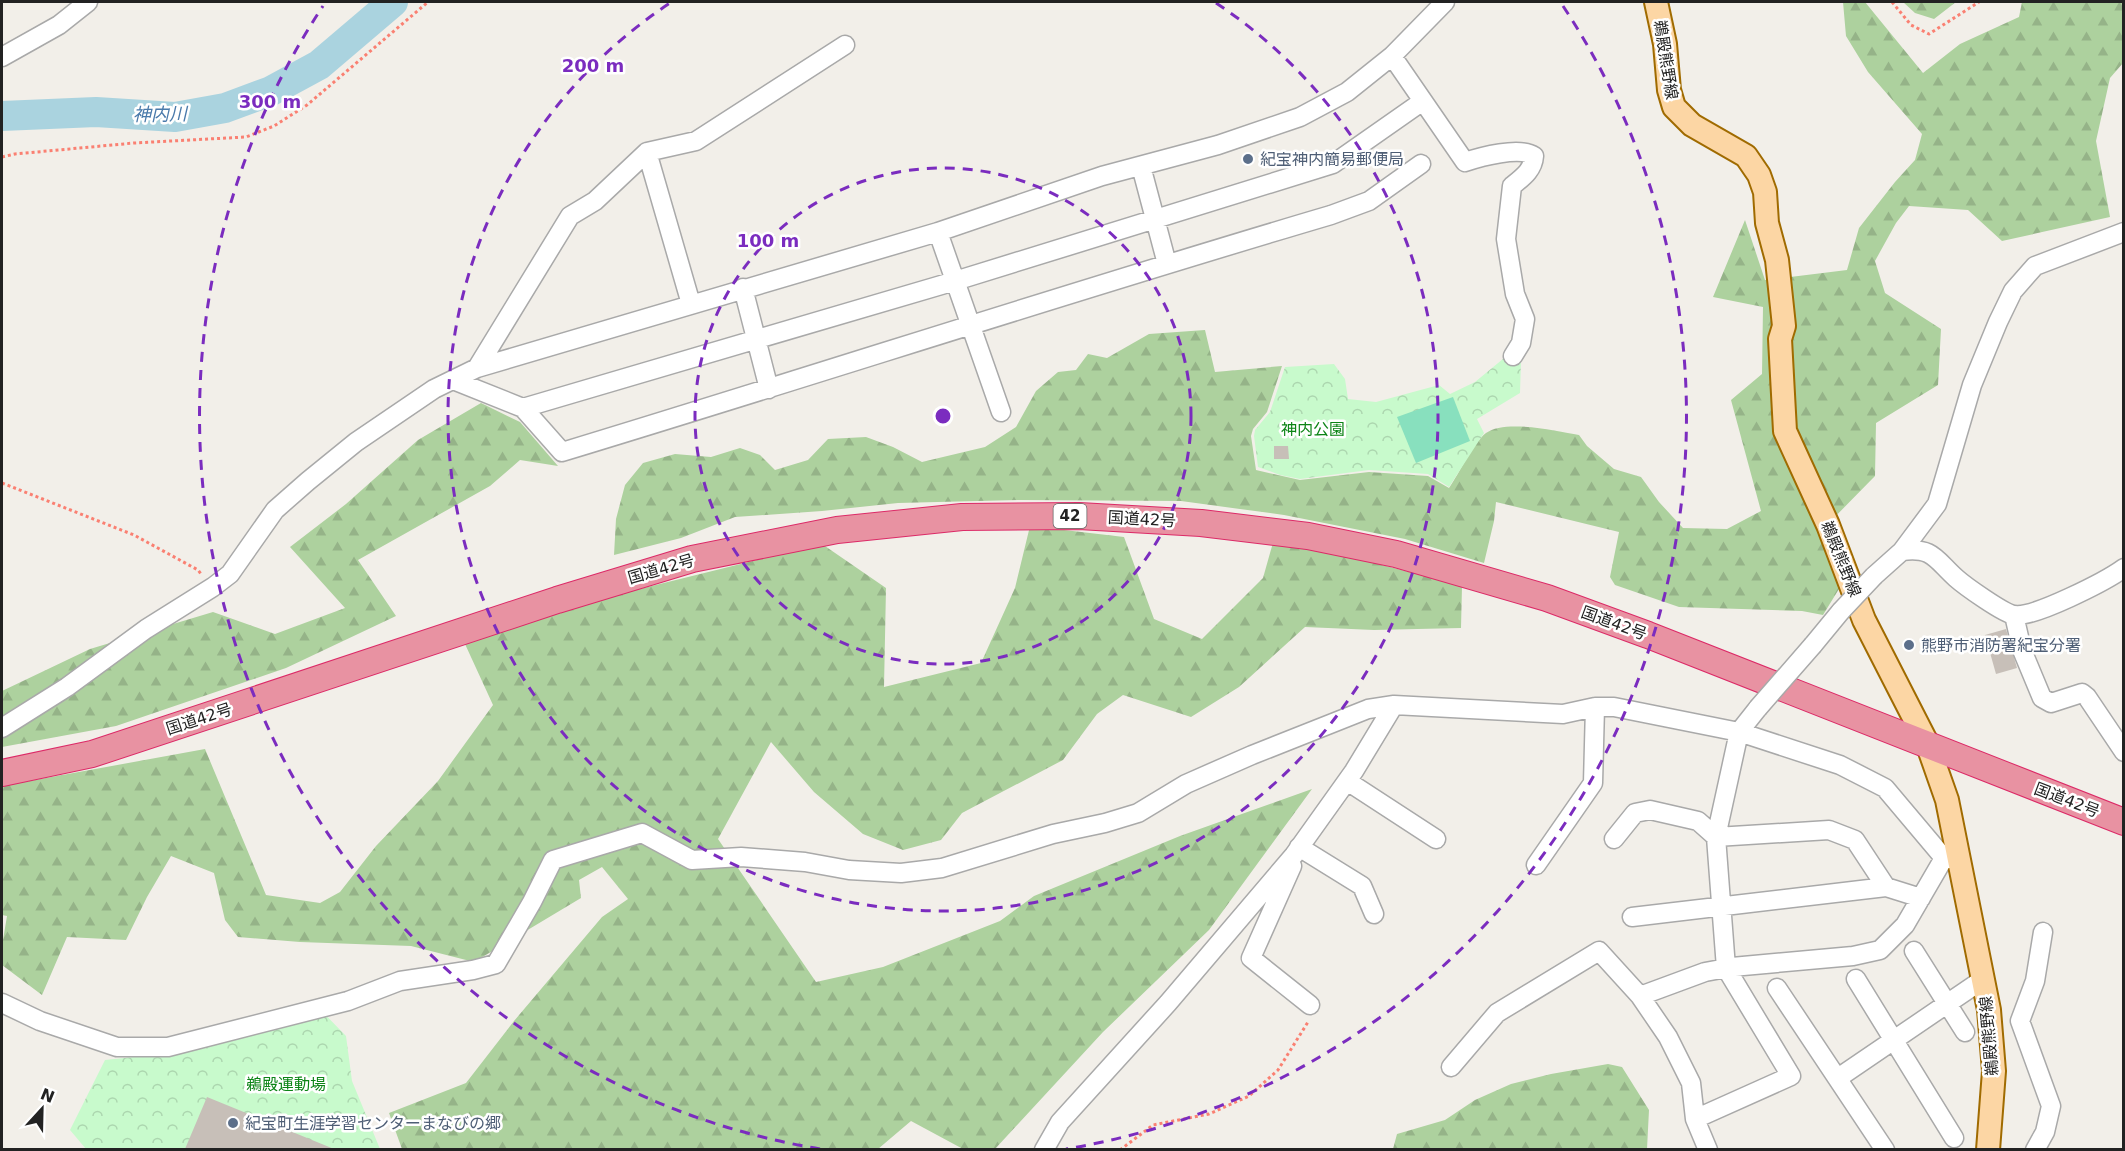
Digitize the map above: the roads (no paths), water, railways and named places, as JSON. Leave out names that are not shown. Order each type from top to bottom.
[{"type":"highway","name":"国道42号","points":[[2,773],[92,754],[546,603],[692,559],[837,530],[962,517],[1079,516],[1201,523],[1308,536],[1396,554],[1547,598],[1810,698],[1884,729],[1927,743],[1980,767],[2124,822]]},
{"type":"main road","name":"鵜殿熊野線","points":[[1656,2],[1674,107],[1692,125],[1746,156],[1760,175],[1765,192],[1767,223],[1777,260],[1784,326],[1780,339],[1785,431],[1828,525],[1864,620],[1927,743],[1947,800],[1952,859],[1989,1010],[1994,1071],[1988,1149]]},
{"type":"street","points":[[2,57],[59,25],[88,2]]},
{"type":"street","points":[[2,728],[67,687],[146,629],[230,574],[275,510],[356,442],[434,389],[477,368],[938,232],[1102,176],[1218,145],[1300,117],[1347,92],[1392,56],[1445,2]]},
{"type":"street","points":[[477,368],[570,216],[595,201],[647,152],[696,141],[845,45]]},
{"type":"street","points":[[1392,56],[1465,162],[1502,154],[1529,152],[1533,156],[1533,163],[1527,174],[1512,186],[1506,239],[1515,294],[1525,319],[1521,343],[1513,356]]},
{"type":"street","points":[[523,408],[955,281],[1333,164],[1423,100]]},
{"type":"street","points":[[647,152],[691,304]]},
{"type":"street","points":[[453,380],[523,408],[562,452],[770,389],[970,324],[1331,215],[1370,201],[1421,164]]},
{"type":"street","points":[[1141,166],[1167,264]]},
{"type":"street","points":[[938,232],[1001,412]]},
{"type":"street","points":[[1695,1119],[1791,1076],[1726,968],[1716,837],[1739,732],[1841,611],[1902,550],[1937,504],[1972,385],[2013,291],[2035,266],[2124,232]]},
{"type":"street","points":[[743,288],[770,389]]},
{"type":"street","points":[[1902,550],[1913,549],[1930,553],[1957,579],[1994,605],[2014,615],[2041,610],[2124,568]]},
{"type":"street","points":[[2014,615],[2022,650],[2042,698],[2051,703],[2082,693],[2124,752]]},
{"type":"street","points":[[1044,1149],[1060,1122],[1168,1003],[1295,853],[1347,781],[1394,705]]},
{"type":"street","points":[[2,1004],[40,1021],[117,1047],[168,1047],[348,1001],[400,981],[473,970],[496,964],[553,860],[642,833],[692,860],[741,857],[805,862],[849,870],[901,873],[942,868],[1053,834],[1138,813],[1186,784],[1252,756],[1368,710],[1394,705],[1563,714],[1595,707],[1614,707],[1739,732],[1840,765],[1885,789],[1952,859],[1921,898],[1905,925],[1880,950],[1853,956],[1705,972],[1640,996]]},
{"type":"street","points":[[1536,865],[1593,783],[1595,707]]},
{"type":"street","points":[[1347,781],[1436,839]]},
{"type":"street","points":[[1614,839],[1635,813],[1650,810],[1698,821],[1716,837],[1829,830],[1855,840],[1886,886]]},
{"type":"street","points":[[1295,853],[1362,886],[1374,914]]},
{"type":"street","points":[[1295,853],[1292,869],[1251,958],[1312,1010]]},
{"type":"street","points":[[1632,917],[1886,886],[1921,898]]},
{"type":"street","points":[[2035,1149],[2045,1132],[2051,1106],[2020,1021],[2035,981],[2043,932]]},
{"type":"street","points":[[1451,1067],[1497,1013],[1599,951],[1640,996],[1668,1037],[1691,1083],[1695,1119],[1708,1149]]},
{"type":"street","points":[[1914,951],[1965,1032]]},
{"type":"street","points":[[1856,979],[1954,1138]]},
{"type":"street","points":[[1838,1078],[1982,980]]},
{"type":"street","points":[[1777,988],[1885,1149]]},
{"type":"waterway","name":"神内川","points":[[2,116],[96,112],[175,117],[225,108],[271,91],[319,65],[393,2]]},
{"type":"place","name":"紀宝神内簡易郵便局","points":[[1248,159]]},
{"type":"place","name":"熊野市消防署紀宝分署","points":[[1909,645]]},
{"type":"place","name":"紀宝町生涯学習センターまなびの郷","points":[[233,1123]]},
{"type":"park label","name":"神内公園","points":[[1313,429]]},
{"type":"park label","name":"鵜殿運動場","points":[[286,1084]]}]
